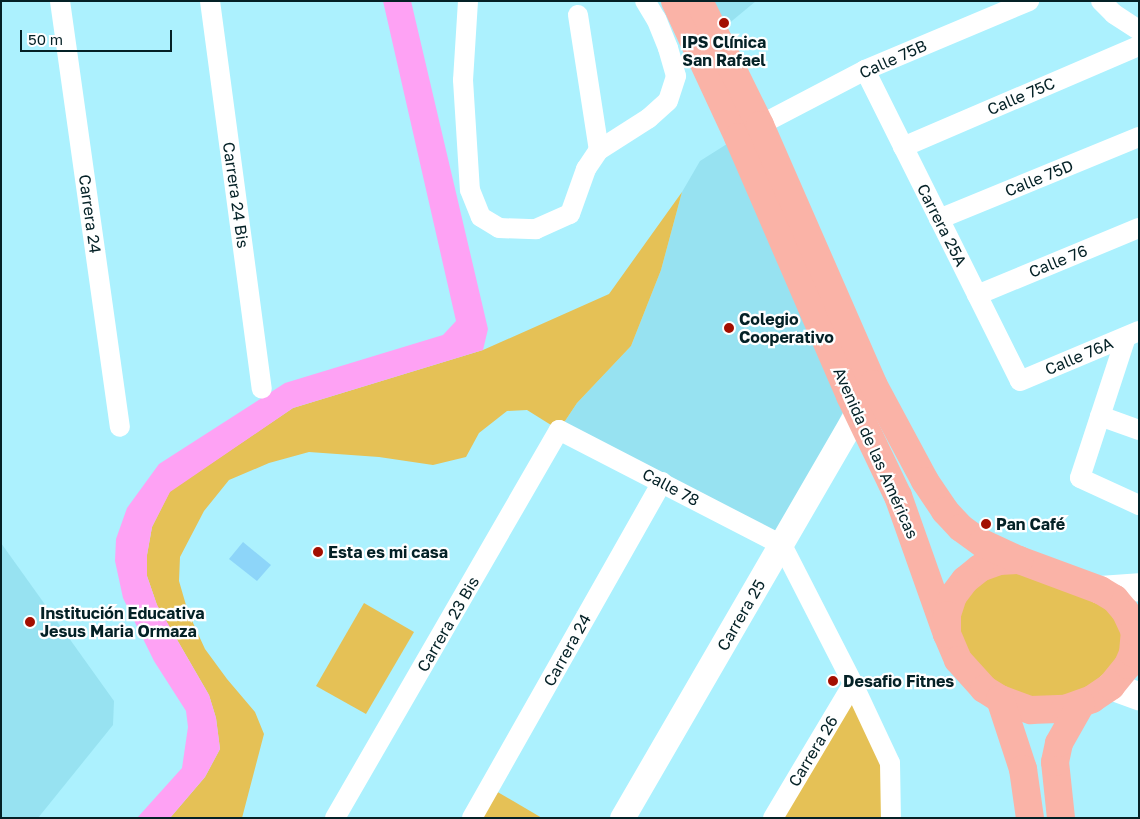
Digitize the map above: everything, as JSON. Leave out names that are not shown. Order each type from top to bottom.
[{"type":"main road","name":"Avenida de las Américas","points":[[675,1],[738,137],[858,411],[898,496],[958,660],[984,689],[1000,699]]},
{"type":"main road","name":"Avenida de las Américas","points":[[699,1],[760,125],[873,384],[924,481],[944,512],[961,528],[982,543],[1019,560]]},
{"type":"main road","points":[[947,634],[947,615],[953,596],[965,580],[980,568],[999,561],[1019,560],[1100,590],[1115,599],[1125,611],[1137,637],[1128,665],[1111,686],[1081,704],[1065,709],[1048,711],[1015,706],[1000,699]]},
{"type":"main road","points":[[1100,590],[1139,586]]},
{"type":"main road","points":[[1111,686],[1139,696]]},
{"type":"main road","points":[[1000,699],[1022,769],[1030,818]]},
{"type":"main road","points":[[1061,818],[1055,762],[1059,743],[1081,704]]},
{"type":"street","name":"Carrera 24","points":[[60,1],[120,427]]},
{"type":"street","name":"Carrera 24 Bis","points":[[210,1],[262,389]]},
{"type":"street","points":[[468,1],[463,80],[470,190],[481,217],[499,228],[536,229],[570,214],[586,169],[599,150],[649,118],[668,101],[676,76],[668,48],[656,19],[645,1]]},
{"type":"street","name":"Calle 75B","points":[[760,125],[865,70],[1028,1]]},
{"type":"street","points":[[1101,1],[1114,14],[1139,30]]},
{"type":"street","points":[[578,15],[599,150]]},
{"type":"street","name":"Calle 75C","points":[[903,147],[1139,46]]},
{"type":"street","name":"Carrera 25A","points":[[865,70],[1020,381]]},
{"type":"street","name":"Calle 75D","points":[[939,219],[1139,137]]},
{"type":"street","name":"Calle 76","points":[[977,295],[1139,228]]},
{"type":"street","points":[[1134,336],[1100,416],[1080,478],[1139,505]]},
{"type":"street","name":"Calle 76A","points":[[1020,381],[1134,336]]},
{"type":"street","name":"Carrera 25","points":[[622,818],[782,546],[858,411]]},
{"type":"street","points":[[1100,416],[1139,430]]},
{"type":"street","name":"Calle 78","points":[[559,430],[782,546]]},
{"type":"street","name":"Carrera 23 Bis","points":[[335,818],[559,430]]},
{"type":"street","name":"Carrera 24","points":[[472,818],[662,482]]},
{"type":"street","points":[[782,546],[890,763],[891,818]]},
{"type":"street","name":"Carrera 26","points":[[773,818],[852,684]]},
{"type":"shaded area","points":[[383,1],[411,1],[488,329],[483,350],[293,408],[170,492],[152,527],[147,555],[147,576],[157,605],[209,695],[216,718],[220,749],[205,777],[170,818],[137,818],[182,768],[188,727],[186,711],[154,661],[123,598],[115,561],[116,539],[127,508],[159,464],[285,383],[443,335],[456,321]]},
{"type":"shaded area","name":"IPS Clínica San Rafael","points":[[708,1],[756,1],[721,30]]},
{"type":"shaded area","name":"Colegio Cooperativo","points":[[738,137],[850,396],[782,545],[559,430],[577,403],[631,346],[661,270],[682,192],[700,161]]},
{"type":"shaded area","points":[[682,192],[661,270],[631,346],[577,403],[559,430],[527,410],[507,411],[479,433],[466,457],[433,465],[379,457],[309,452],[269,463],[229,480],[204,511],[180,557],[179,581],[188,612],[205,649],[255,712],[264,734],[242,818],[170,818],[205,777],[220,749],[216,718],[209,695],[157,605],[147,576],[147,555],[152,527],[170,491],[293,408],[483,350],[609,294]]},
{"type":"shaded area","name":"Institución Educativa Jesus Maria Ormaza","points":[[1,543],[114,701],[113,725],[38,818],[1,818]]},
{"type":"shaded area","points":[[999,561],[1100,590],[1135,641],[1081,704],[984,689],[947,615]]},
{"type":"shaded area","points":[[364,603],[414,632],[366,714],[316,686]]},
{"type":"shaded area","points":[[853,684],[890,763],[891,818],[773,818]]},
{"type":"shaded area","points":[[489,787],[542,818],[472,818]]},
{"type":"building","points":[[243,542],[271,565],[257,581],[229,559]]},
{"type":"place","name":"IPS Clínica San Rafael","points":[[724,23]]},
{"type":"place","name":"Colegio Cooperativo","points":[[729,328]]},
{"type":"place","name":"Pan Café","points":[[986,524]]},
{"type":"place","name":"Esta es mi casa","points":[[318,552]]},
{"type":"place","name":"Institución Educativa Jesus Maria Ormaza","points":[[30,622]]},
{"type":"place","name":"Desafio Fitnes","points":[[833,681]]}]
